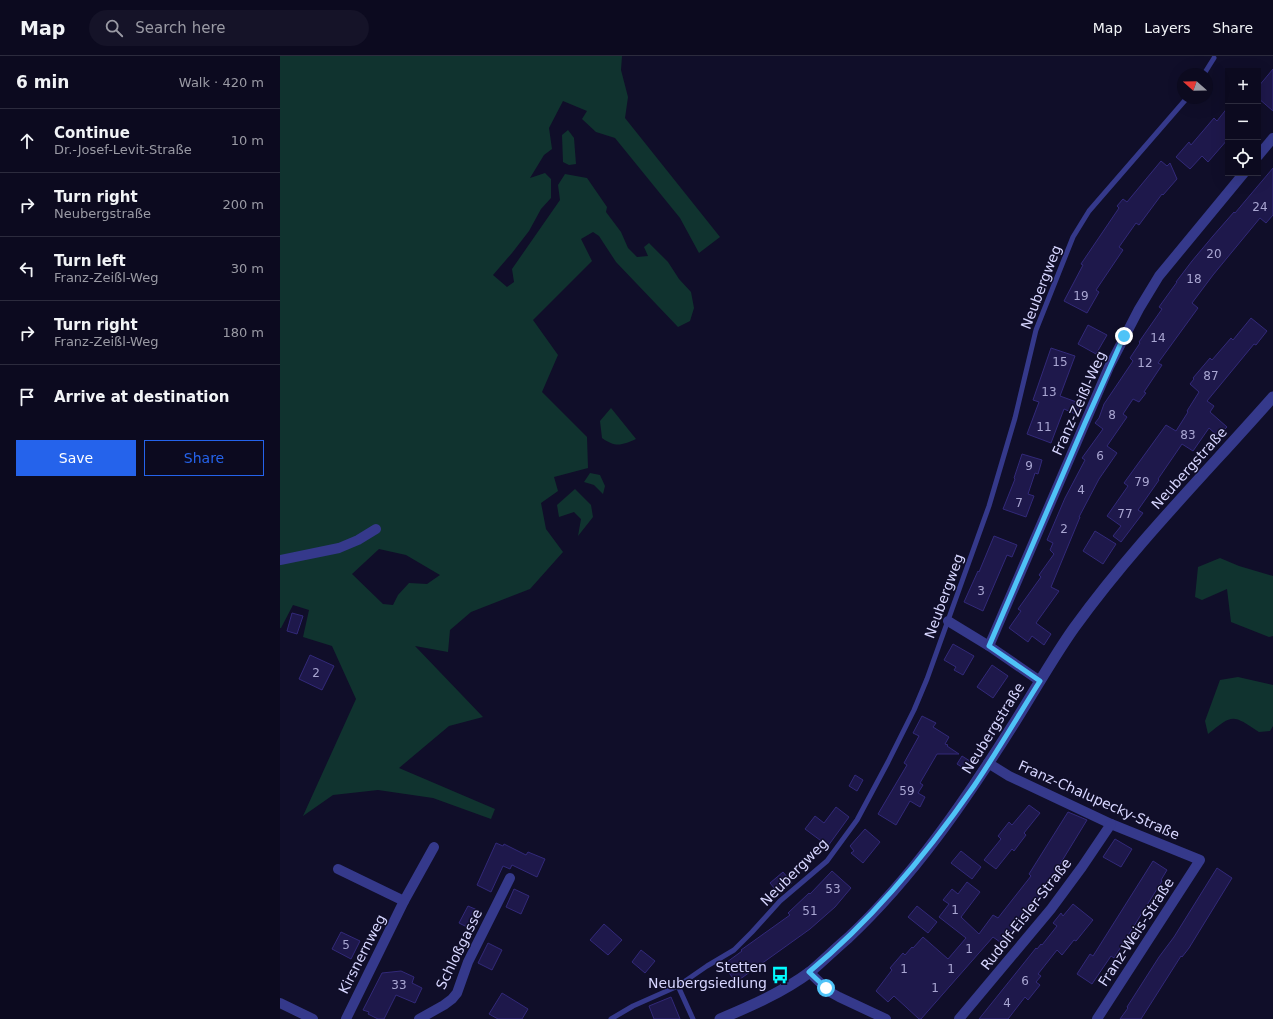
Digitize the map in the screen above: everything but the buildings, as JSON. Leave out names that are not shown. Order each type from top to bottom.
[{"type":"street","points":[[1261,152],[1273,138]]},
{"type":"street","name":"Franz-Zeißl-Weg","points":[[989,646],[1109,367],[1138,309],[1166,266],[1241,176]]},
{"type":"street","name":"Neubergstraße","points":[[720,1019],[774,994],[809,972],[856,930],[896,888],[942,830],[988,763],[1073,630],[1123,565],[1273,397]]},
{"type":"street","points":[[280,560],[339,548],[358,540],[376,529]]},
{"type":"street","points":[[948,621],[989,646],[1040,681]]},
{"type":"street","name":"Franz-Chalupecky-Straße","points":[[988,763],[1009,776],[1111,824],[1200,860]]},
{"type":"street","name":"Rudolf-Eisler-Straße","points":[[959,1019],[1051,909],[1111,824]]},
{"type":"street","name":"Kirsnernweg","points":[[346,1019],[404,901],[434,847]]},
{"type":"street","name":"Franz-Weis-Straße","points":[[1096,1019],[1200,860]]},
{"type":"street","points":[[338,869],[404,901]]},
{"type":"street","name":"Schloßgasse","points":[[419,1019],[444,1005],[457,993],[468,962],[510,878]]},
{"type":"street","points":[[809,972],[830,992],[886,1019]]},
{"type":"street","points":[[280,1003],[313,1019]]},
{"type":"lane","points":[[1208,68],[1214,58]]},
{"type":"lane","name":"Neubergweg","points":[[611,1019],[633,1006],[678,986],[738,946],[780,901],[826,860],[853,827],[888,762],[926,684],[989,506],[1015,418],[1036,330],[1073,237],[1089,211],[1182,104]]},
{"type":"lane","points":[[678,986],[693,1019]]},
{"type":"green space","points":[[280,56],[622,56],[621,70],[628,97],[625,118],[720,237],[699,253],[680,218],[615,138],[596,132],[582,119],[587,111],[563,101],[549,128],[552,149],[544,155],[530,178],[545,173],[551,179],[551,198],[541,209],[529,231],[493,275],[507,287],[514,282],[512,269],[560,200],[558,185],[565,174],[587,178],[607,207],[606,212],[621,232],[628,248],[637,257],[648,256],[644,247],[649,243],[668,262],[679,279],[691,292],[694,308],[690,321],[678,327],[616,262],[599,236],[593,232],[581,239],[592,261],[533,320],[558,355],[542,392],[587,437],[588,468],[554,477],[558,491],[541,503],[546,529],[563,552],[530,589],[471,612],[450,630],[448,652],[415,646],[483,717],[449,726],[399,768],[495,809],[491,819],[433,798],[378,790],[333,795],[303,816],[356,699],[332,646],[303,637],[309,610],[293,605],[280,628]],"holes":[[[379,549],[406,555],[440,575],[427,584],[409,583],[398,595],[393,605],[383,604],[352,574]]]},
{"type":"green space","points":[[568,130],[574,138],[576,164],[569,165],[563,162],[562,135]]},
{"type":"green space","points":[[611,408],[636,439],[627,443],[615,444],[602,438],[600,421]]},
{"type":"green space","points":[[590,473],[600,475],[605,486],[603,494],[594,485],[584,482]]},
{"type":"green space","points":[[575,489],[591,505],[593,517],[578,536],[581,519],[574,512],[559,517],[557,505]]},
{"type":"green space","points":[[1220,558],[1239,566],[1273,576],[1273,636],[1269,637],[1231,622],[1227,589],[1202,600],[1195,597],[1198,567]]},
{"type":"green space","points":[[1238,677],[1273,685],[1273,726],[1270,731],[1259,732],[1238,719],[1233,719],[1223,723],[1208,734],[1205,721],[1220,680]]},
{"type":"place","name":"Stetten Neubergsiedlung","points":[[780,975]]},
{"type":"route","points":[[826,988],[809,972],[824,960],[874,912],[896,888],[938,836],[974,785],[1040,681],[989,646],[1109,367],[1124,336]]}]
